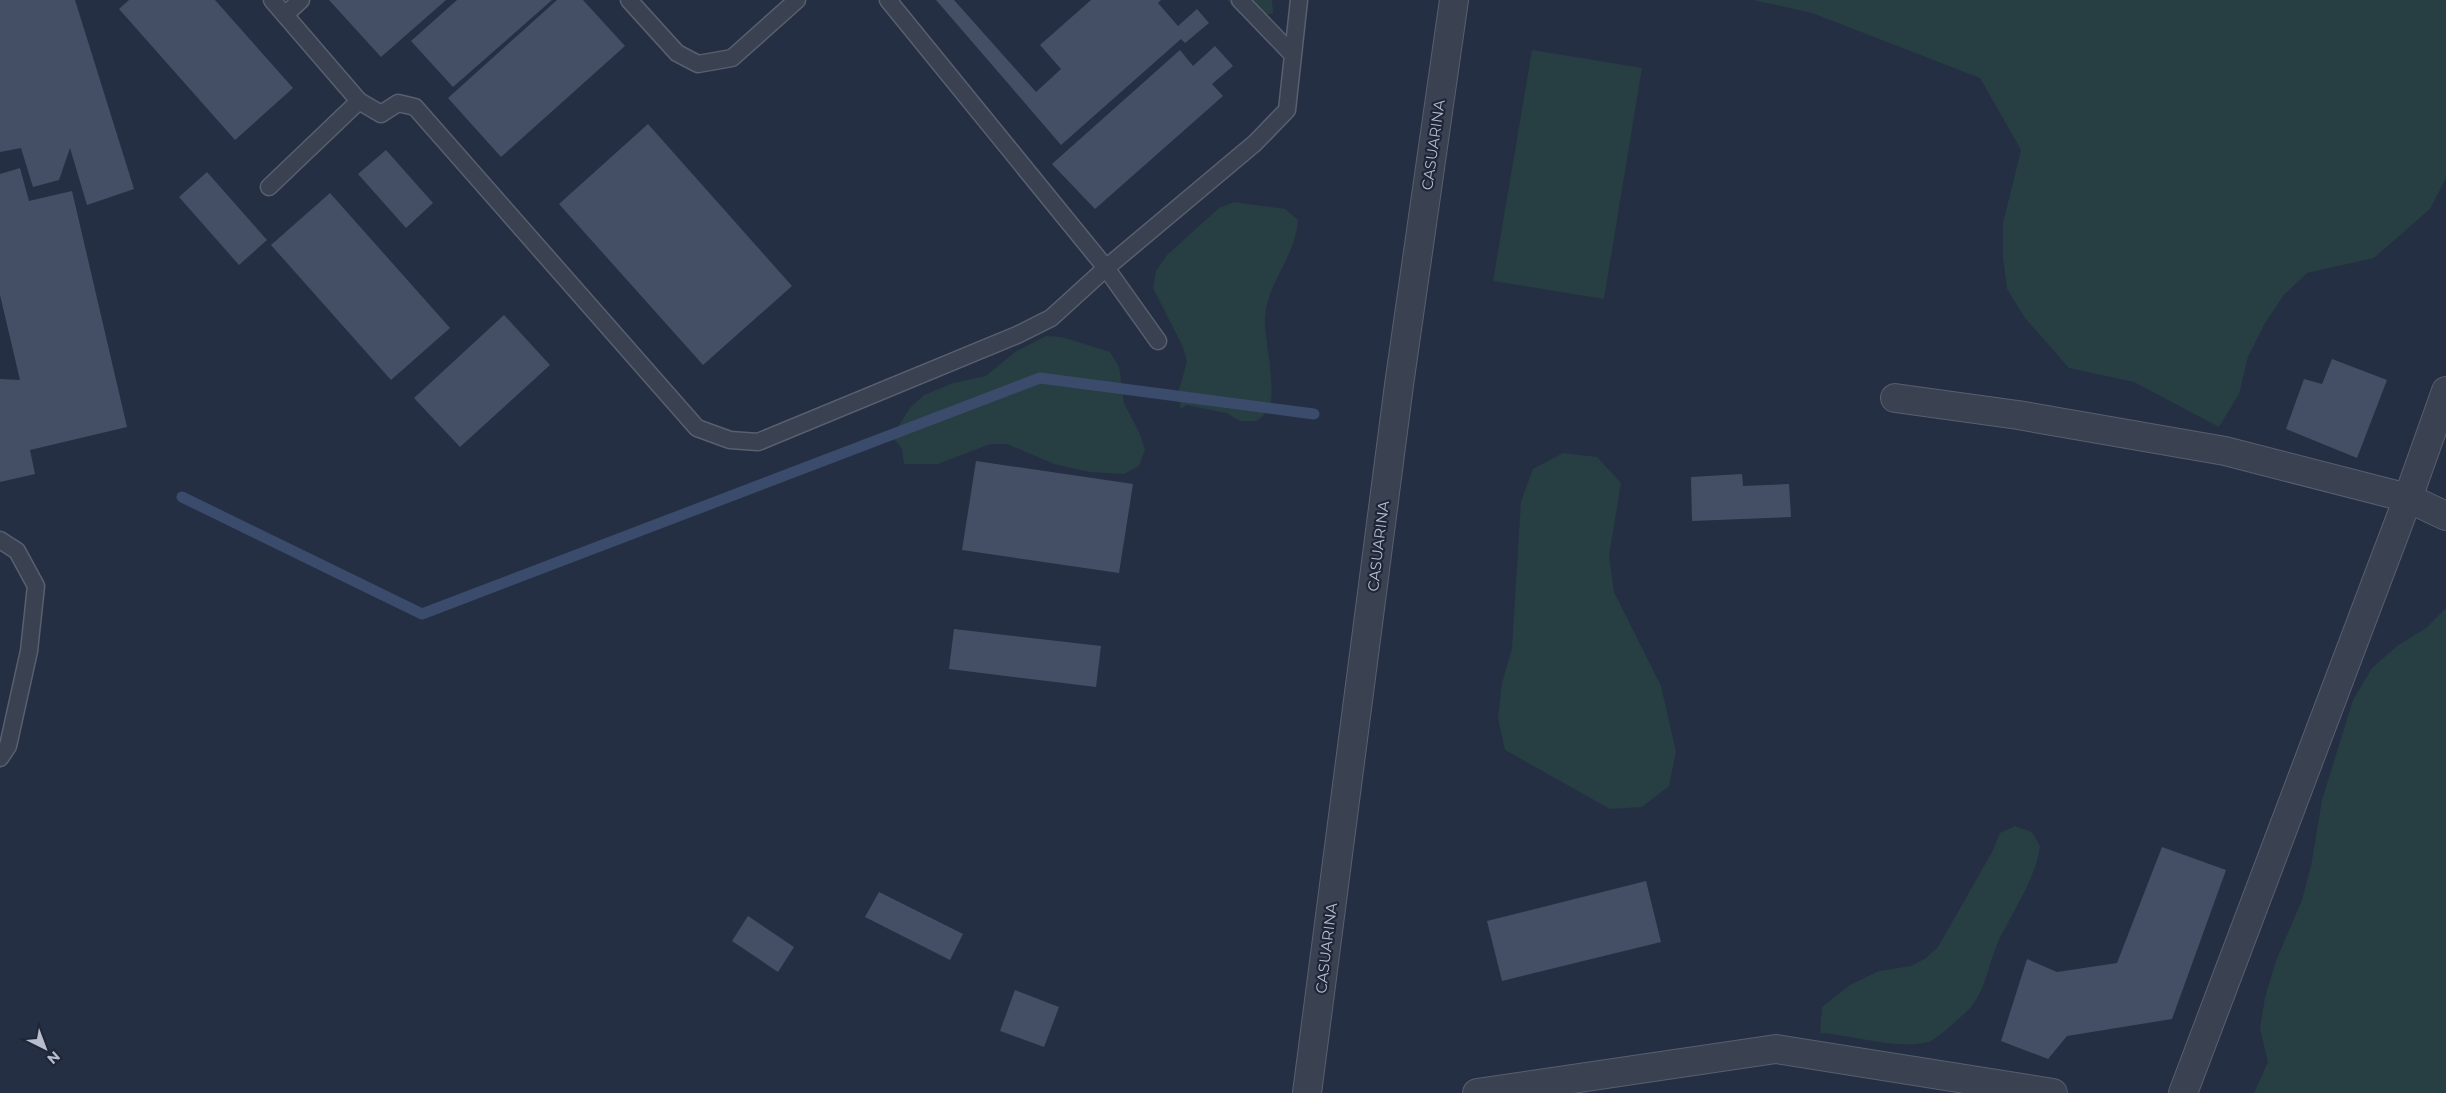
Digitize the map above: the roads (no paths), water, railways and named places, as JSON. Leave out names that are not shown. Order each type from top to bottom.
[{"type":"street","name":"CASUARINA","points":[[1307,1093],[1397,395],[1454,0]]},
{"type":"street","points":[[2183,1093],[2408,498],[2446,391]]},
{"type":"street","points":[[1895,398],[2018,415],[2225,451],[2408,498],[2446,516]]},
{"type":"street","points":[[1477,1093],[1776,1049],[2053,1093]]},
{"type":"lane","points":[[272,0],[359,101],[381,114],[398,103],[415,107],[697,428],[730,440],[758,442],[1017,335],[1051,318],[1106,268],[1255,143],[1287,110],[1299,0]]},
{"type":"lane","points":[[285,15],[301,0]]},
{"type":"lane","points":[[629,0],[677,53],[698,64],[732,58],[797,0]]},
{"type":"lane","points":[[888,0],[1106,268],[1158,341]]},
{"type":"lane","points":[[1240,0],[1292,54]]},
{"type":"lane","points":[[269,186],[359,101]]},
{"type":"lane","points":[[0,540],[17,550],[36,586],[29,652],[8,746],[0,758]]},
{"type":"waterway","points":[[182,497],[422,614],[1040,378],[1314,414]]}]
